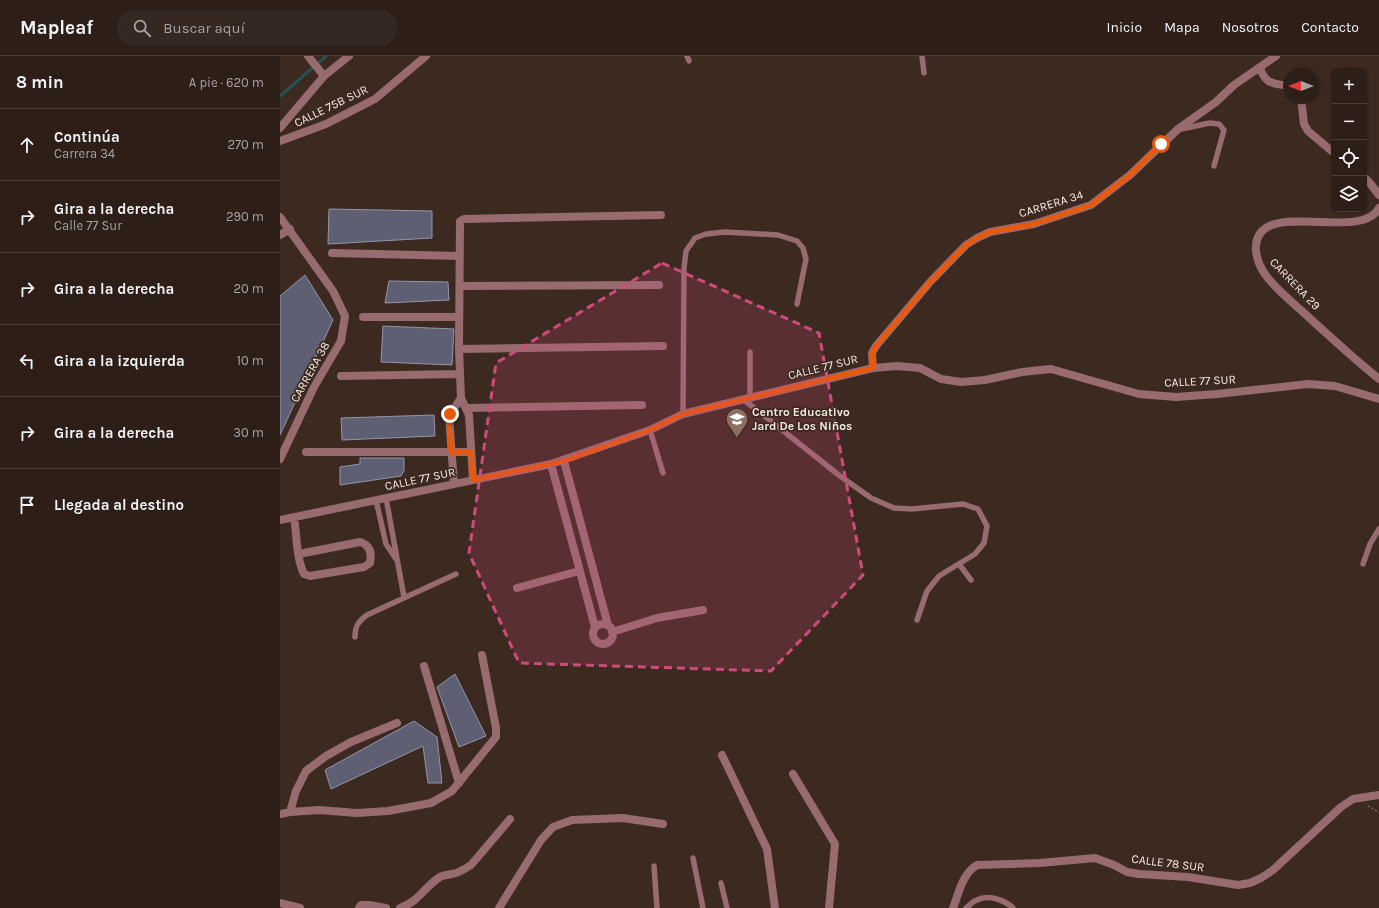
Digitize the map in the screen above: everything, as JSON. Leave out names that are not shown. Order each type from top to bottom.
[{"type":"street","points":[[280,128],[324,76],[349,56]]},
{"type":"street","name":"CALLE 75B SUR","points":[[280,141],[326,124],[375,99],[426,56]]},
{"type":"street","name":"CARRERA 34","points":[[873,368],[872,353],[876,346],[931,281],[966,245],[990,232],[1034,224],[1091,205],[1130,175],[1178,129],[1216,102],[1234,85],[1276,56]]},
{"type":"street","points":[[310,59],[324,76]]},
{"type":"street","points":[[1260,68],[1267,81],[1283,85]]},
{"type":"street","points":[[1302,104],[1304,124],[1308,131],[1331,150]]},
{"type":"street","points":[[1367,180],[1379,195]]},
{"type":"street","name":"CARRERA 29","points":[[1379,208],[1376,215],[1363,220],[1350,222],[1280,222],[1268,226],[1258,236],[1256,249],[1257,261],[1263,273],[1290,300],[1379,379]]},
{"type":"street","points":[[473,480],[469,415],[461,398],[460,221],[464,219],[661,215]]},
{"type":"street","name":"CARRERA 38","points":[[280,217],[333,291],[345,316],[341,341],[314,387],[280,459]]},
{"type":"street","points":[[280,235],[290,229]]},
{"type":"street","points":[[332,253],[460,256]]},
{"type":"street","points":[[460,286],[659,285]]},
{"type":"street","points":[[363,317],[460,316]]},
{"type":"street","points":[[460,349],[663,346]]},
{"type":"street","name":"CALLE 77 SUR","points":[[280,520],[564,461],[650,430],[683,414],[873,368],[897,366],[920,368],[941,379],[961,382],[985,380],[1022,372],[1051,369],[1139,394],[1176,397],[1308,384],[1335,386],[1379,400]]},
{"type":"street","points":[[341,376],[460,374]]},
{"type":"street","points":[[454,484],[449,416],[461,398]]},
{"type":"street","points":[[466,408],[642,405]]},
{"type":"street","points":[[306,452],[471,452]]},
{"type":"street","points":[[551,464],[595,627],[593,637],[600,644],[605,644],[610,641],[612,637],[610,628],[564,461]]},
{"type":"street","points":[[294,517],[301,569],[304,574],[310,576],[364,567],[370,563],[371,557],[369,548],[366,544],[360,542],[299,554]]},
{"type":"street","points":[[517,588],[579,571]]},
{"type":"street","points":[[595,627],[599,624],[604,624],[610,628],[703,610]]},
{"type":"street","points":[[280,814],[319,810],[357,813],[388,811],[431,803],[452,791],[496,737],[496,728],[482,655]]},
{"type":"street","points":[[424,666],[459,783]]},
{"type":"street","points":[[290,812],[296,791],[306,771],[326,756],[351,742],[398,723]]},
{"type":"street","points":[[722,754],[767,849],[775,908]]},
{"type":"street","points":[[793,774],[835,844],[828,908]]},
{"type":"street","name":"CALLE 78 SUR","points":[[953,908],[965,877],[970,869],[976,865],[1040,863],[1095,858],[1128,872],[1139,874],[1188,877],[1238,885],[1250,883],[1273,870],[1341,807],[1353,800],[1379,795]]},
{"type":"street","points":[[499,908],[541,840],[553,827],[572,820],[616,818],[663,824]]},
{"type":"street","points":[[400,908],[407,906],[421,896],[434,881],[442,876],[464,870],[471,865],[510,819]]},
{"type":"street","points":[[280,903],[300,908]]},
{"type":"street","points":[[359,908],[361,906],[369,905],[386,908]]},
{"type":"lane","points":[[922,56],[924,73]]},
{"type":"lane","points":[[1178,129],[1210,123],[1219,124],[1224,130],[1214,166]]},
{"type":"lane","points":[[683,414],[684,268],[686,251],[695,238],[706,234],[725,232],[778,235],[797,241],[803,248],[806,259],[796,304]]},
{"type":"lane","points":[[750,352],[747,398],[840,476],[871,498],[894,508],[912,509],[963,504],[978,509],[987,526],[984,542],[975,554],[938,576],[927,591],[917,620]]},
{"type":"lane","points":[[650,430],[663,473]]},
{"type":"lane","points":[[386,498],[404,597]]},
{"type":"lane","points":[[376,500],[386,544],[398,561]]},
{"type":"lane","points":[[1362,564],[1370,544],[1379,529]]},
{"type":"lane","points":[[959,564],[971,580]]},
{"type":"lane","points":[[355,637],[355,629],[358,622],[367,615],[456,574]]},
{"type":"lane","points":[[693,858],[703,908]]},
{"type":"lane","points":[[654,866],[657,908]]},
{"type":"lane","points":[[721,883],[727,908]]},
{"type":"lane","points":[[966,908],[977,899],[991,897],[1004,901],[1013,908]]},
{"type":"highlighted area","points":[[662,263],[819,333],[863,575],[771,671],[519,663],[469,553],[496,363]]},
{"type":"building","points":[[329,209],[432,211],[432,238],[328,244]]},
{"type":"building","points":[[305,275],[333,320],[280,435],[280,296]]},
{"type":"building","points":[[389,281],[448,282],[449,300],[385,303]]},
{"type":"building","points":[[383,326],[454,329],[452,365],[381,362]]},
{"type":"building","points":[[434,415],[435,436],[342,440],[341,418]]},
{"type":"building","points":[[360,458],[404,458],[404,471],[401,476],[340,485],[340,467],[360,464]]},
{"type":"building","points":[[455,674],[486,736],[459,747],[437,687]]},
{"type":"building","points":[[414,721],[437,737],[442,783],[428,783],[423,746],[331,789],[325,770]]},
{"type":"waterway","points":[[280,96],[326,56]]},
{"type":"place","name":"Centro Educativo Jard De Los Niños","points":[[737,438]]},
{"type":"route","points":[[450,414],[449,422],[451,452],[471,452],[473,480],[564,461],[650,430],[683,414],[873,368],[872,353],[876,346],[945,265],[966,245],[990,232],[1034,224],[1091,205],[1130,175],[1161,144]]}]
